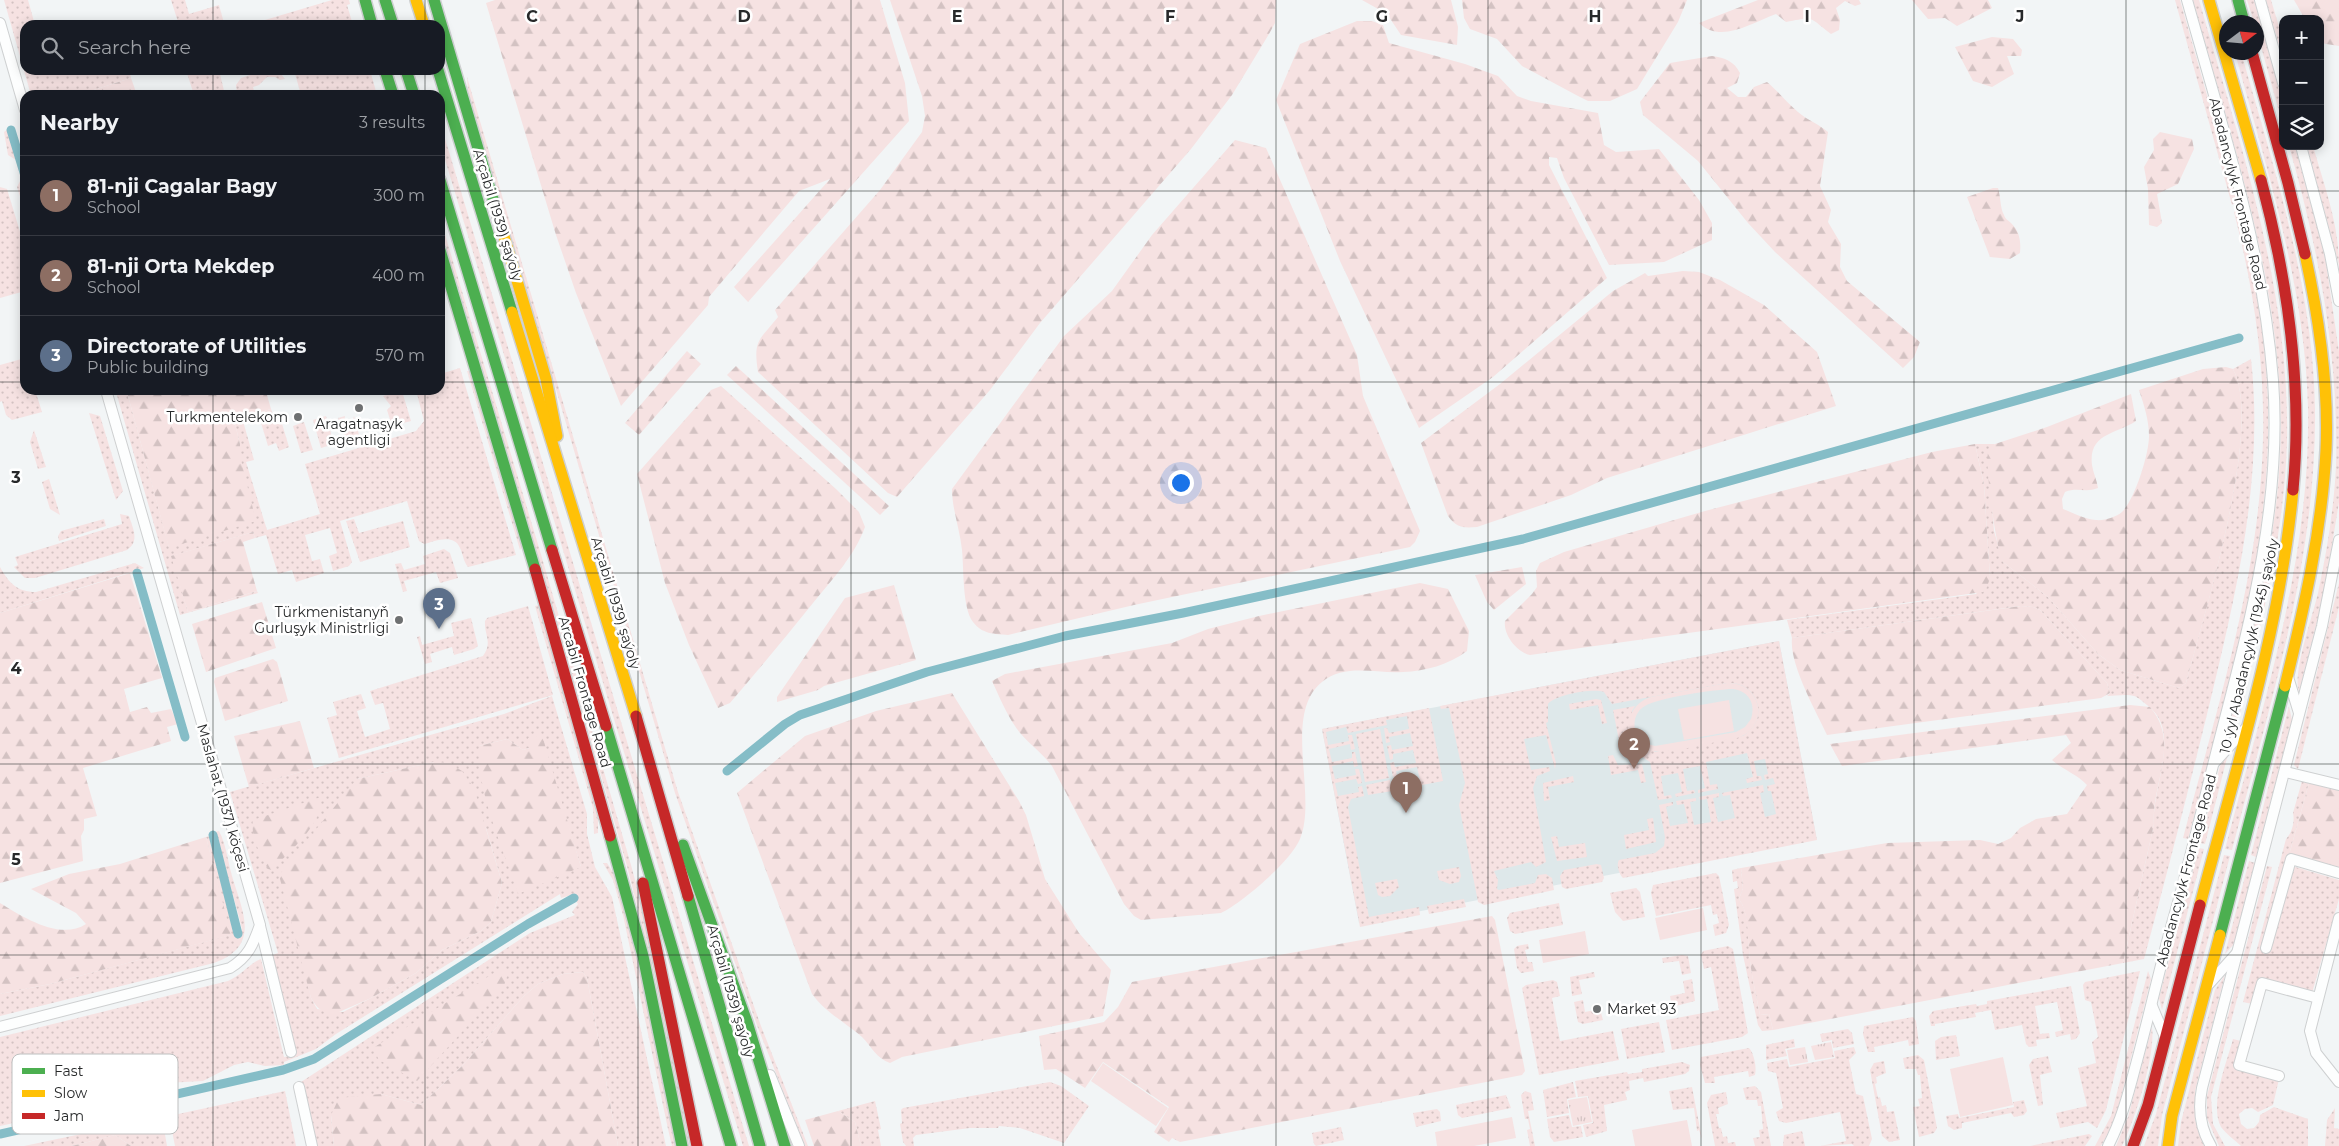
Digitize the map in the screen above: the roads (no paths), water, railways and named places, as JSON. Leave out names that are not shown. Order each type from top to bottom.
[{"type":"main road","points":[[365,0],[371,20]]},
{"type":"main road","points":[[385,0],[391,20]]},
{"type":"main road","points":[[416,0],[422,20]]},
{"type":"main road","points":[[434,0],[440,20]]},
{"type":"main road","name":"10 ýyl Abadançylyk (1945) şaýoly","points":[[2133,1146],[2145,1117],[2270,634],[2292,519],[2297,462],[2296,374],[2288,304],[2275,235],[2209,0]]},
{"type":"main road","points":[[2238,0],[2242,15]]},
{"type":"main road","points":[[445,37],[546,379],[571,508]]},
{"type":"main road","points":[[2168,1146],[2172,1116],[2288,677],[2318,532],[2326,466],[2326,406],[2317,313],[2308,257],[2254,60]]},
{"type":"main road","points":[[387,75],[392,90]]},
{"type":"main road","points":[[408,75],[412,90]]},
{"type":"main road","name":"Arçabil (1939) şaýoly","points":[[440,75],[444,90]]},
{"type":"main road","name":"Arçabil (1939) şaýoly","points":[[445,93],[634,710],[760,1146]]},
{"type":"main road","points":[[445,196],[706,1057],[731,1146]]},
{"type":"main road","name":"Arcabil Frontage Road","points":[[445,267],[534,562],[612,844],[625,884],[640,942],[682,1146]]},
{"type":"main road","points":[[634,710],[747,1022],[785,1146]]},
{"type":"main road","points":[[620,773],[697,1146]]},
{"type":"street","name":"Abadancylyk Frontage Road","points":[[2108,1146],[2123,1111],[2152,1006],[2160,963],[2191,856],[2250,618],[2265,547],[2272,491],[2274,410],[2267,323],[2256,259],[2244,205],[2187,0]]},
{"type":"street","points":[[2260,0],[2279,68]]},
{"type":"street","points":[[0,23],[20,93]]},
{"type":"street","points":[[2302,150],[2330,254],[2339,301]]},
{"type":"street","name":"Maslahat (1937) köçesi","points":[[107,395],[260,925],[291,1052]]},
{"type":"street","points":[[2211,1146],[2202,1122],[2201,1096],[2286,772],[2322,626],[2339,540]]},
{"type":"street","points":[[2288,677],[2300,714]]},
{"type":"street","points":[[2213,764],[2246,727]]},
{"type":"street","points":[[2286,772],[2339,785]]},
{"type":"street","points":[[2266,948],[2291,859],[2339,874]]},
{"type":"street","points":[[2339,918],[2311,1024],[2311,1039],[2316,1054],[2339,1082]]},
{"type":"street","points":[[0,1027],[230,968],[242,961],[250,952],[260,925]]},
{"type":"street","points":[[2207,986],[2238,952]]},
{"type":"street","points":[[2279,1076],[2239,1065],[2262,983],[2318,998]]},
{"type":"street","points":[[2152,1006],[2165,1037]]},
{"type":"street","points":[[747,1022],[799,1146]]},
{"type":"street","points":[[299,1087],[312,1146]]},
{"type":"waterway","points":[[11,130],[20,160]]},
{"type":"waterway","points":[[727,771],[785,724],[800,715],[927,672],[1065,636],[1183,613],[1523,539],[2239,338]]},
{"type":"waterway","points":[[137,573],[185,737]]},
{"type":"waterway","points":[[213,835],[238,934]]},
{"type":"waterway","points":[[178,1094],[283,1070],[314,1059],[528,924],[574,898]]},
{"type":"waterway","points":[[0,1134],[12,1131]]},
{"type":"place","name":"Aragatnaşyk agentligi","points":[[359,408]]},
{"type":"place","name":"Turkmentelekom","points":[[298,417]]},
{"type":"place","name":"Türkmenistanyň Gurluşyk Ministrligi","points":[[399,620]]},
{"type":"place","name":"Directorate of Utilities","points":[[439,629]]},
{"type":"place","name":"81-nji Orta Mekdep","points":[[1634,769]]},
{"type":"place","name":"81-nji Cagalar Bagy","points":[[1406,813]]},
{"type":"place","name":"Market 93","points":[[1597,1009]]}]
